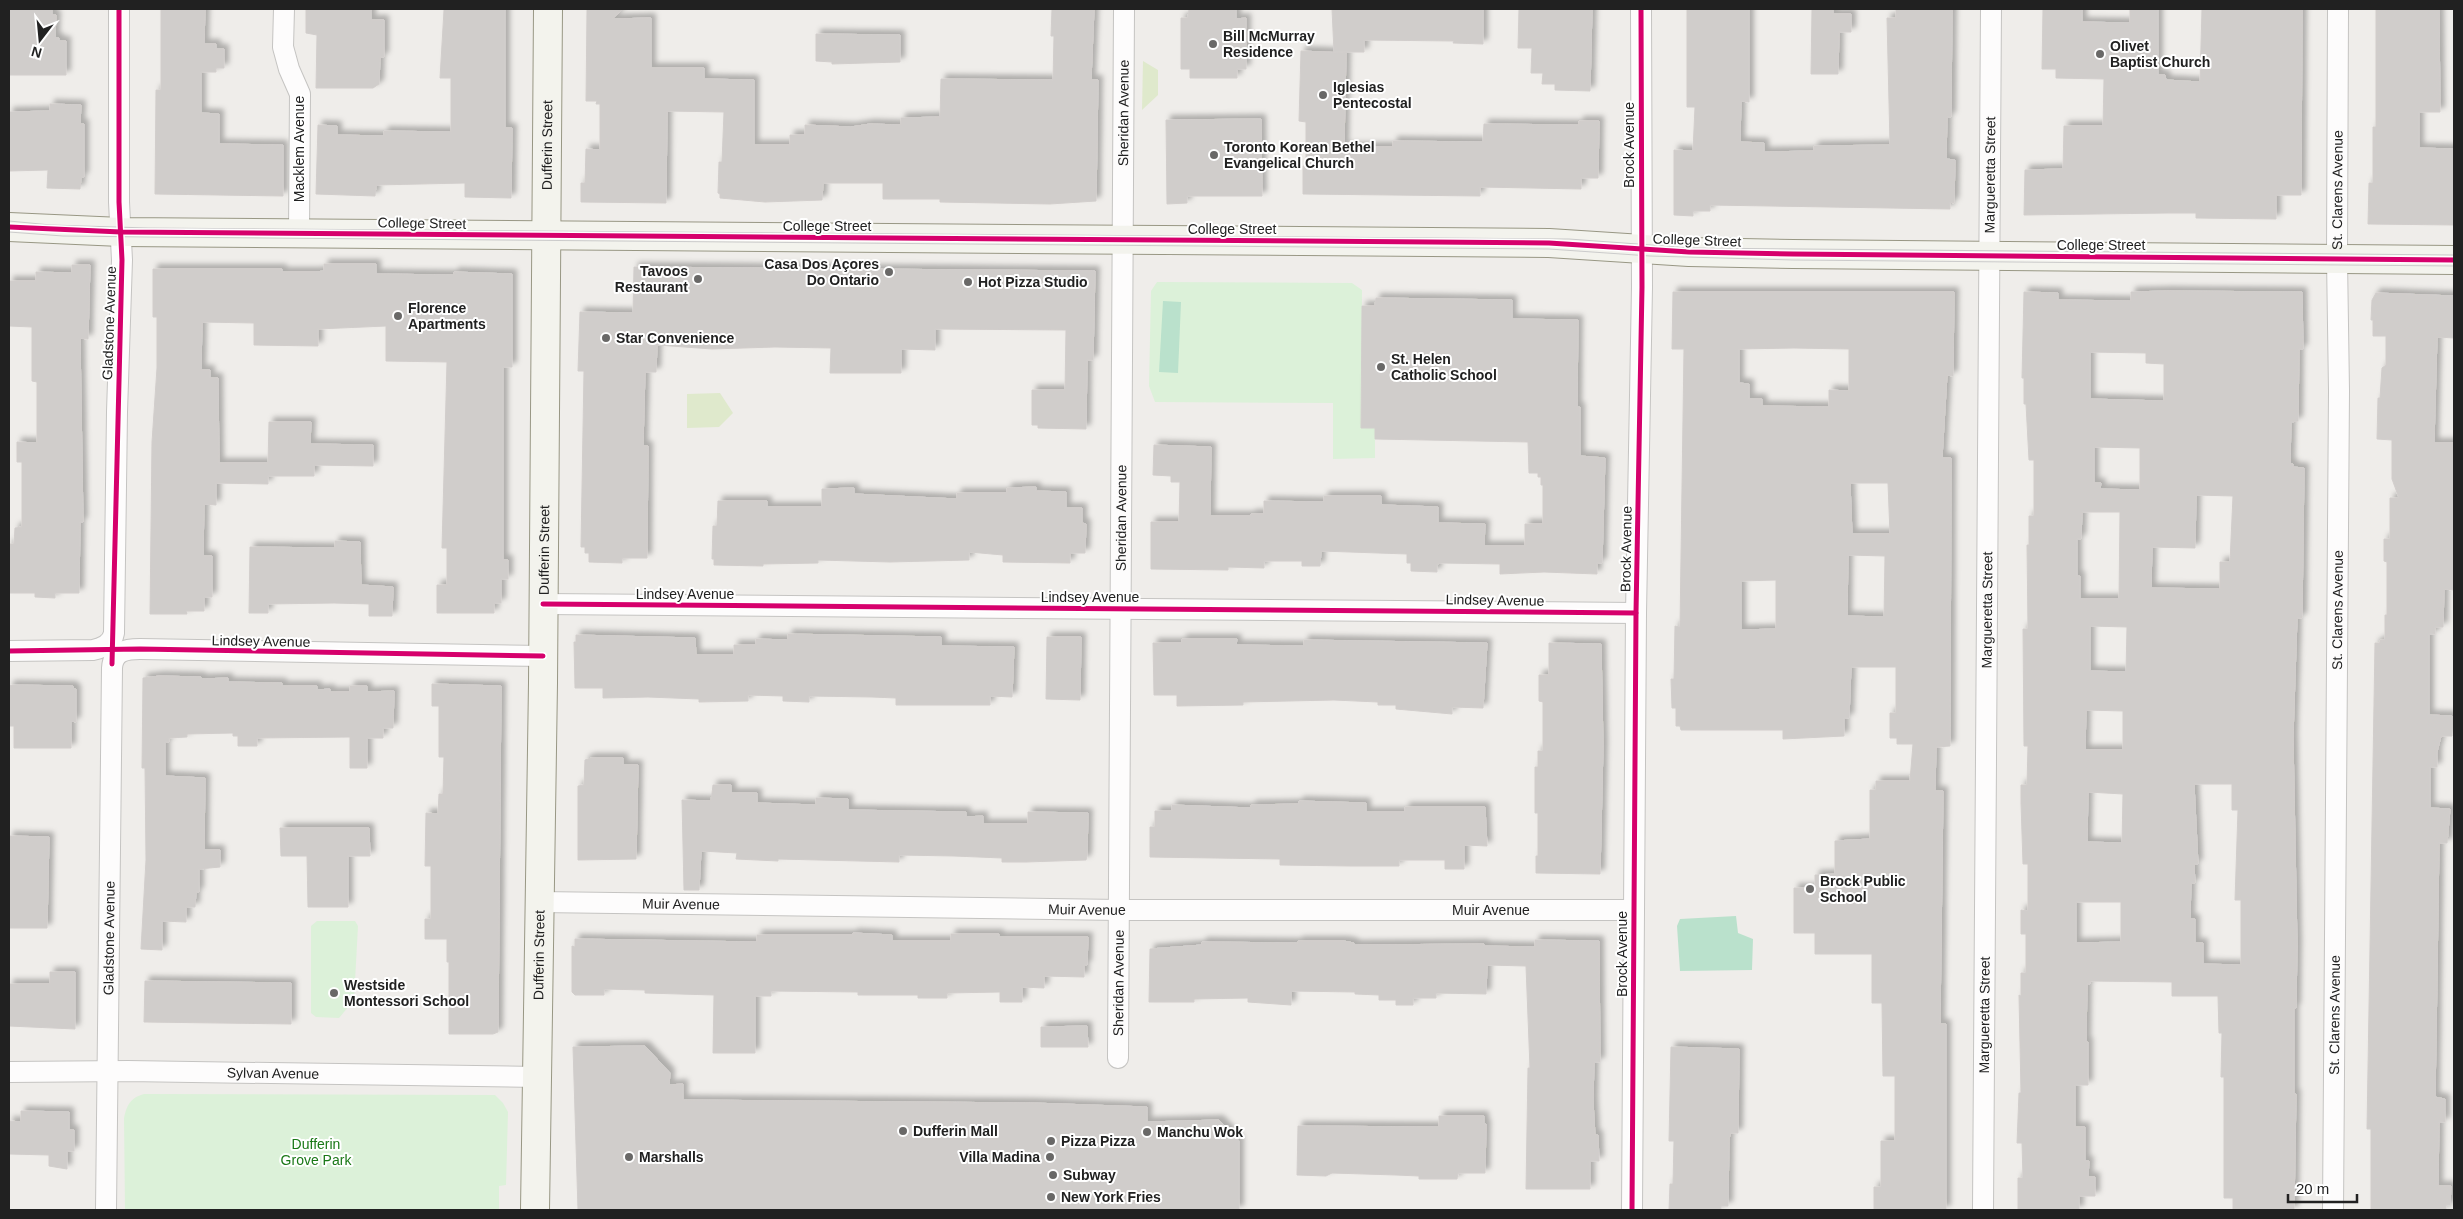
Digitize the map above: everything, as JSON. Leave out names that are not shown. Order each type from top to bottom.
[{"type":"main road","name":"Dufferin Street","points":[[535,1210],[543,656],[548,9]]},
{"type":"main road","name":"College Street","points":[[9,227],[121,232],[1549,243],[1641,249],[1793,254],[2454,260]]},
{"type":"street","name":"Gladstone Avenue","points":[[9,650],[84,651],[100,649],[113,638],[115,619],[121,232],[118,202],[120,9]]},
{"type":"street","name":"Macklem Avenue","points":[[284,9],[284,46],[289,69],[300,94],[299,232]]},
{"type":"street","name":"Sheridan Avenue","points":[[1118,1058],[1124,9]]},
{"type":"street","name":"Brock Avenue","points":[[1632,1210],[1636,613],[1641,249],[1641,9]]},
{"type":"street","name":"Margueretta Street","points":[[1983,1210],[1991,9]]},
{"type":"street","name":"St. Clarens Avenue","points":[[2333,1210],[2338,391],[2338,9]]},
{"type":"street","name":"Lindsey Avenue","points":[[543,604],[1636,613]]},
{"type":"street","name":"Gladstone Avenue","points":[[106,1210],[112,668],[114,658],[124,650]]},
{"type":"street","name":"Lindsey Avenue","points":[[124,650],[543,656]]},
{"type":"street","name":"Muir Avenue","points":[[539,902],[1120,910],[1634,910]]},
{"type":"street","name":"Sylvan Avenue","points":[[9,1072],[107,1071],[536,1077]]},
{"type":"green space","points":[[1143,61],[1158,70],[1158,95],[1142,110]]},
{"type":"green space","points":[[1157,282],[1352,283],[1362,290],[1361,428],[1375,428],[1375,458],[1333,459],[1333,403],[1155,402],[1149,386],[1151,291]]},
{"type":"green space","points":[[1163,301],[1181,302],[1178,373],[1159,372]]},
{"type":"green space","points":[[720,393],[733,413],[719,427],[687,428],[687,394]]},
{"type":"green space","points":[[1736,916],[1738,933],[1753,939],[1752,970],[1680,971],[1677,926],[1680,919]]},
{"type":"green space","points":[[317,921],[355,921],[358,926],[354,1000],[339,1018],[316,1017],[311,1013],[311,926]]},
{"type":"green space","name":"Dufferin Grove Park","points":[[144,1094],[495,1095],[508,1112],[506,1185],[499,1186],[499,1210],[125,1210],[124,1118],[130,1103],[135,1098]]},
{"type":"building","points":[[9,9],[52,9],[52,15],[56,15],[55,38],[59,38],[59,41],[66,41],[66,75],[9,75]]},
{"type":"building","points":[[161,9],[205,9],[204,44],[216,44],[216,49],[224,49],[224,68],[216,68],[216,72],[201,72],[201,113],[219,114],[219,144],[283,145],[283,196],[155,194],[156,90],[161,90]]},
{"type":"building","points":[[306,9],[371,9],[371,20],[384,20],[384,57],[380,57],[379,84],[373,88],[316,88],[317,35],[306,33]]},
{"type":"building","points":[[505,9],[505,128],[512,128],[511,198],[465,197],[465,183],[376,185],[375,196],[316,194],[318,125],[337,126],[337,135],[384,136],[384,131],[451,132],[451,78],[440,78],[444,10]]},
{"type":"building","points":[[623,9],[612,19],[651,18],[651,68],[704,68],[704,79],[754,80],[754,145],[790,145],[790,135],[805,135],[805,125],[851,127],[870,124],[901,125],[901,118],[940,117],[941,79],[1053,80],[1054,36],[1051,36],[1052,9],[1094,9],[1091,80],[1098,80],[1096,201],[1050,204],[940,202],[940,199],[883,199],[883,183],[823,183],[822,200],[765,202],[720,198],[718,193],[719,162],[722,162],[724,112],[667,111],[666,203],[581,202],[581,183],[585,183],[586,149],[600,150],[600,104],[596,104],[597,101],[586,101],[587,10]]},
{"type":"building","name":"Bill McMurray Residence","points":[[1189,9],[1236,9],[1236,19],[1246,18],[1246,69],[1237,69],[1237,78],[1190,78],[1190,69],[1181,69],[1181,18],[1188,18]]},
{"type":"building","points":[[1332,9],[1483,9],[1483,44],[1453,43],[1454,41],[1364,40],[1364,52],[1334,52]]},
{"type":"building","points":[[1519,9],[1592,9],[1590,91],[1555,90],[1555,84],[1542,84],[1543,73],[1531,73],[1532,48],[1518,48]]},
{"type":"building","points":[[1687,9],[1749,9],[1749,102],[1741,101],[1740,142],[1764,143],[1764,152],[1814,151],[1814,146],[1890,145],[1887,18],[1896,18],[1896,9],[1952,9],[1951,117],[1947,117],[1946,159],[1955,160],[1954,203],[1950,202],[1950,209],[1710,205],[1710,211],[1693,211],[1693,216],[1674,215],[1674,150],[1693,151],[1695,107],[1687,107]]},
{"type":"building","points":[[1812,9],[1833,9],[1833,14],[1851,14],[1851,32],[1839,32],[1838,74],[1811,74]]},
{"type":"building","points":[[2043,9],[2082,9],[2082,22],[2130,23],[2130,9],[2158,9],[2158,75],[2165,75],[2166,80],[2200,82],[2202,9],[2302,9],[2301,195],[2276,195],[2276,219],[2196,218],[2196,213],[2024,215],[2025,170],[2063,169],[2064,126],[2103,126],[2104,79],[2056,78],[2056,69],[2042,69]]},
{"type":"building","points":[[2376,9],[2439,9],[2440,112],[2419,112],[2419,148],[2454,149],[2454,225],[2368,224],[2369,183],[2373,183],[2373,127],[2376,127]]},
{"type":"building","points":[[816,34],[900,35],[900,62],[832,64],[832,62],[816,61]]},
{"type":"building","points":[[1301,51],[1346,53],[1344,147],[1393,147],[1393,141],[1483,142],[1484,124],[1579,125],[1579,121],[1599,121],[1598,178],[1581,178],[1581,189],[1480,187],[1480,196],[1303,194],[1303,166],[1306,166],[1306,122],[1299,121]]},
{"type":"building","points":[[50,104],[81,105],[80,124],[84,124],[84,177],[81,177],[80,189],[47,188],[48,170],[9,171],[9,112],[50,111]]},
{"type":"building","name":"Toronto Korean Bethel Evangelical Church","points":[[1261,119],[1262,196],[1187,196],[1187,203],[1167,204],[1166,120]]},
{"type":"building","points":[[324,264],[376,264],[376,274],[454,275],[454,272],[512,274],[512,367],[503,367],[503,560],[508,560],[508,579],[501,579],[501,603],[494,603],[494,613],[437,613],[437,585],[447,585],[447,548],[442,548],[447,362],[386,361],[386,326],[318,329],[318,346],[254,345],[254,323],[202,322],[201,370],[210,370],[210,378],[218,378],[219,463],[268,463],[269,422],[311,422],[310,444],[373,445],[373,466],[314,465],[314,476],[268,476],[268,484],[216,483],[216,505],[204,504],[203,556],[212,556],[212,597],[204,597],[204,611],[186,611],[187,614],[150,614],[152,442],[157,368],[157,317],[153,317],[153,269],[282,269],[282,272],[315,272],[324,271]]},
{"type":"building","points":[[72,265],[90,265],[88,339],[80,338],[83,522],[80,522],[79,593],[55,593],[55,598],[35,597],[35,593],[9,593],[9,544],[14,544],[15,528],[22,527],[22,462],[17,462],[17,442],[37,443],[37,382],[32,381],[32,327],[9,326],[9,281],[36,281],[36,272],[72,273]]},
{"type":"building","points":[[634,267],[1095,271],[1093,360],[1087,360],[1086,429],[1038,428],[1038,425],[1032,425],[1032,390],[1065,390],[1066,330],[935,329],[935,350],[901,349],[901,373],[830,373],[831,348],[712,349],[657,345],[656,372],[645,372],[643,446],[648,446],[647,558],[622,558],[622,563],[589,562],[589,553],[585,553],[585,547],[581,547],[584,371],[578,371],[580,312],[633,313]]},
{"type":"building","points":[[1673,292],[1954,292],[1953,376],[1947,375],[1942,458],[1951,458],[1950,746],[1936,747],[1935,791],[1943,791],[1940,1024],[1946,1024],[1946,1210],[1874,1210],[1874,1187],[1881,1187],[1881,1141],[1895,1141],[1895,1076],[1883,1076],[1882,1003],[1872,1003],[1872,954],[1815,954],[1815,933],[1794,933],[1794,888],[1815,888],[1815,875],[1835,874],[1835,841],[1870,839],[1870,790],[1876,790],[1876,781],[1910,781],[1913,744],[1897,744],[1897,738],[1890,738],[1890,713],[1896,713],[1896,667],[1851,667],[1849,718],[1844,718],[1844,736],[1783,739],[1783,730],[1681,730],[1680,726],[1676,726],[1676,708],[1672,708],[1671,679],[1674,679],[1675,626],[1680,627],[1684,349],[1672,349]],"holes":[[[1739,349],[1849,349],[1849,391],[1829,390],[1829,407],[1762,406],[1762,399],[1749,399],[1749,384],[1739,383]],[[1850,483],[1888,483],[1890,534],[1852,534]],[[1848,555],[1885,556],[1884,617],[1847,616]],[[1776,580],[1776,629],[1741,630],[1741,581]]]},
{"type":"building","points":[[2024,292],[2058,293],[2058,300],[2131,301],[2131,292],[2302,292],[2303,349],[2299,349],[2298,421],[2291,422],[2290,464],[2293,464],[2293,467],[2304,468],[2302,618],[2297,618],[2293,737],[2297,945],[2296,1008],[2294,1008],[2294,1094],[2296,1094],[2294,1210],[2233,1210],[2233,1198],[2224,1198],[2224,1077],[2221,1077],[2222,1033],[2219,1033],[2218,996],[2172,996],[2172,982],[2090,981],[2090,984],[2087,984],[2086,1042],[2088,1042],[2088,1085],[2075,1085],[2075,1127],[2085,1127],[2085,1161],[2089,1161],[2088,1177],[2095,1177],[2095,1196],[2079,1196],[2079,1210],[2018,1210],[2018,1178],[2023,1178],[2022,1143],[2017,1143],[2019,1093],[2021,1093],[2019,995],[2021,996],[2021,973],[2026,973],[2026,934],[2021,934],[2021,910],[2028,911],[2028,864],[2023,864],[2021,803],[2021,785],[2027,785],[2028,746],[2024,746],[2023,629],[2028,629],[2027,545],[2029,545],[2029,516],[2034,516],[2034,460],[2029,460],[2026,404],[2024,404],[2024,378],[2022,378]],"holes":[[[2090,352],[2146,353],[2146,363],[2164,364],[2164,401],[2090,399]],[[2094,447],[2140,448],[2140,490],[2100,489],[2101,483],[2094,483]],[[2196,495],[2233,496],[2230,562],[2220,562],[2220,589],[2151,588],[2152,547],[2195,548]],[[2082,512],[2120,512],[2119,599],[2080,599],[2080,576],[2077,576],[2077,539],[2081,539]],[[2090,626],[2127,627],[2126,672],[2090,671]],[[2086,710],[2123,711],[2123,750],[2085,750]],[[2194,784],[2232,784],[2232,810],[2238,810],[2235,900],[2241,900],[2241,965],[2203,964],[2203,943],[2195,943],[2195,919],[2190,919],[2191,883],[2195,883],[2194,864],[2198,864]],[[2088,792],[2123,794],[2122,843],[2087,842]],[[2076,902],[2121,902],[2121,942],[2076,943]]]},
{"type":"building","points":[[2376,293],[2454,296],[2454,338],[2437,337],[2434,443],[2454,443],[2454,590],[2444,589],[2443,627],[2435,627],[2435,634],[2429,634],[2429,715],[2452,716],[2452,736],[2441,736],[2437,752],[2437,767],[2430,767],[2430,808],[2450,809],[2447,843],[2439,843],[2435,1097],[2445,1099],[2445,1122],[2439,1122],[2438,1186],[2451,1186],[2450,1205],[2446,1205],[2446,1210],[2371,1210],[2371,1129],[2367,1129],[2375,643],[2385,640],[2387,562],[2384,561],[2384,539],[2390,539],[2390,498],[2399,498],[2392,479],[2392,440],[2377,439],[2378,398],[2380,398],[2382,368],[2386,365],[2386,336],[2373,336],[2373,320],[2371,320],[2372,300]]},
{"type":"building","points":[[1376,298],[1512,300],[1512,319],[1578,320],[1577,407],[1580,407],[1580,456],[1605,458],[1602,563],[1597,563],[1597,574],[1544,572],[1500,574],[1500,564],[1442,563],[1437,564],[1437,572],[1411,571],[1411,563],[1407,563],[1407,554],[1321,551],[1320,566],[1302,566],[1302,561],[1264,561],[1264,568],[1228,567],[1228,570],[1151,569],[1151,522],[1179,522],[1180,482],[1171,482],[1171,476],[1153,475],[1154,445],[1211,447],[1210,516],[1251,516],[1251,514],[1264,514],[1264,501],[1324,502],[1324,496],[1381,496],[1381,503],[1383,505],[1438,507],[1438,523],[1485,524],[1484,546],[1525,546],[1525,524],[1543,524],[1543,485],[1541,485],[1541,477],[1538,477],[1538,473],[1529,473],[1528,442],[1375,439],[1375,428],[1361,428],[1362,306],[1375,306]]},
{"type":"building","points":[[1036,487],[1036,491],[1066,492],[1066,508],[1082,508],[1082,523],[1086,524],[1085,553],[1070,553],[1070,563],[1003,562],[1003,555],[969,552],[969,560],[890,562],[818,560],[818,563],[763,564],[763,566],[714,565],[714,559],[712,559],[713,526],[717,526],[718,501],[767,501],[767,507],[822,507],[822,489],[854,488],[854,494],[957,499],[957,493],[1007,493],[1007,488]]},
{"type":"building","points":[[335,541],[360,542],[361,585],[393,587],[392,616],[369,616],[369,604],[334,603],[268,604],[268,613],[249,613],[250,547],[335,548]]},
{"type":"building","points":[[788,634],[941,637],[941,646],[1014,647],[1012,697],[990,696],[990,705],[896,705],[896,698],[872,697],[809,696],[809,702],[783,701],[783,696],[748,695],[748,701],[699,702],[699,699],[603,698],[603,688],[575,688],[574,642],[576,642],[576,635],[695,638],[696,655],[734,655],[734,645],[756,645],[756,639],[788,640]]},
{"type":"building","points":[[1047,637],[1081,637],[1080,700],[1046,699]]},
{"type":"building","points":[[1182,639],[1237,639],[1236,645],[1304,646],[1304,640],[1487,643],[1483,708],[1452,707],[1452,714],[1396,709],[1396,705],[1378,705],[1378,702],[1334,700],[1243,702],[1243,705],[1177,706],[1177,695],[1154,695],[1153,643],[1182,643]]},
{"type":"building","points":[[1549,643],[1601,644],[1603,746],[1600,874],[1536,873],[1538,813],[1535,813],[1535,767],[1538,767],[1538,751],[1543,751],[1543,702],[1539,701],[1539,675],[1549,675]]},
{"type":"building","points":[[160,676],[201,677],[201,679],[228,678],[228,682],[282,683],[282,686],[317,686],[317,690],[330,689],[330,692],[350,692],[350,686],[367,686],[367,692],[394,691],[393,728],[383,728],[383,738],[367,738],[367,768],[350,768],[350,737],[257,738],[257,746],[238,746],[238,736],[233,736],[233,733],[187,734],[187,737],[169,738],[169,742],[165,742],[165,776],[205,778],[204,850],[220,850],[220,867],[199,869],[199,892],[196,892],[195,907],[186,907],[186,922],[162,921],[162,950],[141,949],[146,860],[145,768],[142,768],[143,678]]},
{"type":"building","points":[[432,684],[501,686],[498,1032],[493,1034],[449,1034],[449,962],[447,962],[447,939],[425,939],[425,919],[431,919],[431,866],[425,866],[426,813],[438,814],[439,794],[443,794],[444,757],[439,757],[439,706],[432,706]]},
{"type":"building","points":[[9,686],[73,686],[76,689],[76,722],[71,721],[71,748],[14,748],[14,726],[9,726]]},
{"type":"building","points":[[591,758],[623,758],[623,765],[638,765],[636,859],[578,860],[578,786],[584,785],[585,760]]},
{"type":"building","points":[[713,785],[731,785],[731,793],[757,793],[757,803],[816,805],[816,798],[848,799],[848,810],[966,812],[966,817],[983,816],[983,824],[1028,824],[1028,812],[1088,813],[1087,856],[1086,860],[1026,862],[1002,862],[1002,858],[899,855],[899,862],[778,859],[778,861],[736,859],[737,853],[701,851],[699,890],[684,890],[682,800],[711,801]]},
{"type":"building","points":[[1299,801],[1366,803],[1366,812],[1405,812],[1405,807],[1485,807],[1487,846],[1464,845],[1464,869],[1445,869],[1445,860],[1399,860],[1399,866],[1350,866],[1280,865],[1280,859],[1150,857],[1150,827],[1155,827],[1155,811],[1172,811],[1172,805],[1251,808],[1251,805],[1299,804]]},
{"type":"building","points":[[280,828],[369,828],[370,856],[348,856],[348,907],[308,907],[307,856],[281,856]]},
{"type":"building","points":[[9,836],[49,837],[47,928],[9,928]]},
{"type":"building","points":[[853,933],[892,935],[892,941],[951,941],[951,934],[999,934],[999,937],[1088,937],[1087,965],[1084,965],[1084,977],[1044,976],[1044,988],[1022,987],[1022,1002],[1000,1002],[1000,992],[947,993],[947,998],[918,998],[918,995],[858,995],[858,992],[771,991],[771,996],[755,996],[755,1053],[713,1053],[714,995],[645,993],[645,990],[604,989],[604,995],[575,995],[572,992],[572,946],[575,947],[575,939],[757,942],[757,935],[853,935]]},
{"type":"building","points":[[1535,940],[1599,941],[1600,1062],[1594,1062],[1593,1101],[1595,1135],[1598,1135],[1599,1161],[1590,1161],[1590,1189],[1526,1189],[1528,1068],[1530,1068],[1526,966],[1487,965],[1486,994],[1436,993],[1436,998],[1413,998],[1413,1005],[1396,1005],[1396,1000],[1379,1000],[1379,995],[1355,994],[1355,992],[1291,991],[1291,1005],[1248,1002],[1248,998],[1194,999],[1194,1002],[1149,1002],[1150,949],[1202,945],[1202,942],[1298,943],[1298,941],[1344,941],[1354,943],[1354,945],[1484,944],[1484,946],[1535,947]]},
{"type":"building","points":[[50,972],[75,972],[75,1029],[9,1026],[9,984],[50,984]]},
{"type":"building","points":[[145,981],[291,983],[291,1024],[144,1022]]},
{"type":"building","points":[[1087,1026],[1088,1047],[1041,1047],[1041,1027]]},
{"type":"building","name":"Dufferin Mall","points":[[645,1046],[670,1073],[669,1085],[683,1084],[683,1100],[1033,1103],[1147,1107],[1147,1122],[1219,1120],[1239,1141],[1239,1210],[578,1210],[573,1047]]},
{"type":"building","points":[[1671,1047],[1739,1049],[1738,1133],[1731,1133],[1729,1138],[1728,1206],[1721,1206],[1721,1210],[1669,1210],[1670,1184],[1673,1184],[1674,1141],[1669,1141]]},
{"type":"building","points":[[21,1111],[69,1112],[69,1130],[74,1130],[74,1151],[67,1151],[67,1169],[49,1166],[49,1155],[9,1154],[9,1121],[21,1122]]},
{"type":"building","points":[[1439,1116],[1484,1116],[1484,1124],[1486,1124],[1485,1173],[1458,1173],[1457,1179],[1419,1179],[1419,1176],[1332,1173],[1326,1176],[1297,1175],[1298,1126],[1439,1127]]},
{"type":"tram line","points":[[9,221],[51,225],[148,228],[1569,239],[1692,248],[2454,255]]},
{"type":"tram line","points":[[9,232],[63,236],[149,237],[1549,249],[1650,256],[1793,260],[2454,266]]},
{"type":"cycle path","points":[[112,664],[122,260],[119,202],[119,9]]},
{"type":"cycle path","points":[[1632,1210],[1636,613],[1642,287],[1641,9]]},
{"type":"cycle path","points":[[9,227],[121,232],[1549,243],[1689,252],[1793,254],[2454,260]]},
{"type":"cycle path","points":[[543,604],[1636,613]]},
{"type":"cycle path","points":[[9,651],[140,649],[543,656]]},
{"type":"place","name":"Bill McMurray Residence","points":[[1213,44]]},
{"type":"place","name":"Olivet Baptist Church","points":[[2100,54]]},
{"type":"place","name":"Iglesias Pentecostal","points":[[1323,95]]},
{"type":"place","name":"Toronto Korean Bethel Evangelical Church","points":[[1214,155]]},
{"type":"place","name":"Casa Dos Açores Do Ontario","points":[[889,272]]},
{"type":"place","name":"Tavoos Restaurant","points":[[698,279]]},
{"type":"place","name":"Hot Pizza Studio","points":[[968,282]]},
{"type":"place","name":"Florence Apartments","points":[[398,316]]},
{"type":"place","name":"Star Convenience","points":[[606,338]]},
{"type":"place","name":"St. Helen Catholic School","points":[[1381,367]]},
{"type":"place","name":"Brock Public School","points":[[1810,889]]},
{"type":"place","name":"Westside Montessori School","points":[[334,993]]},
{"type":"place","name":"Dufferin Mall","points":[[903,1131]]},
{"type":"place","name":"Manchu Wok","points":[[1147,1132]]},
{"type":"place","name":"Pizza Pizza","points":[[1051,1141]]},
{"type":"place","name":"Marshalls","points":[[629,1157]]},
{"type":"place","name":"Villa Madina","points":[[1050,1157]]},
{"type":"place","name":"Subway","points":[[1053,1175]]},
{"type":"place","name":"New York Fries","points":[[1051,1197]]}]
